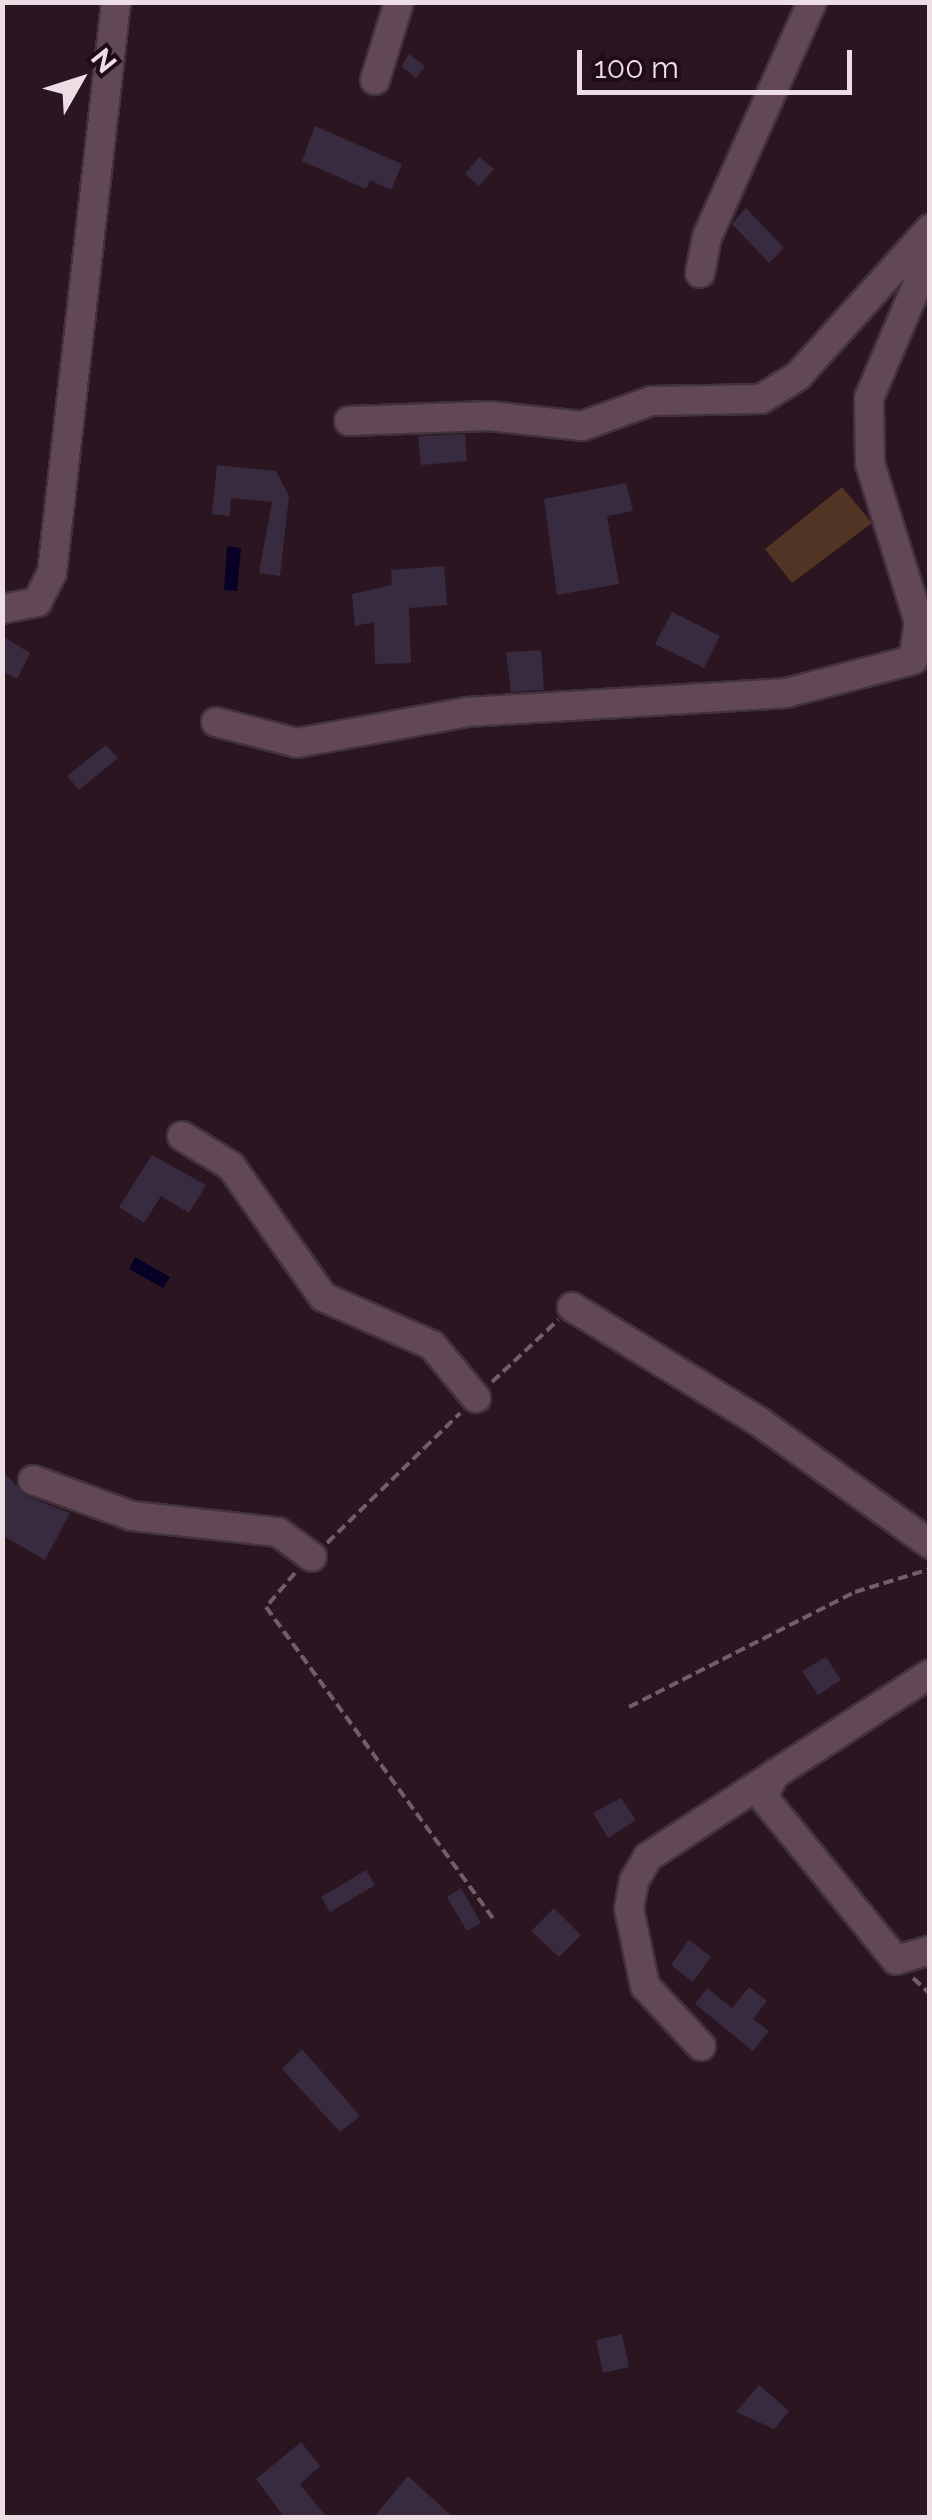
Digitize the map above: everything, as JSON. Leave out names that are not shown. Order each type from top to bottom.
[{"type":"street","points":[[2,609],[36,602],[52,574],[116,2]]},
{"type":"street","points":[[374,80],[400,2]]},
{"type":"street","points":[[700,274],[707,237],[812,2]]},
{"type":"street","points":[[349,421],[489,416],[582,426],[651,401],[761,398],[798,376],[930,229]]},
{"type":"street","points":[[216,722],[297,743],[468,712],[786,694],[913,660],[919,622],[870,464],[869,398],[930,254]]},
{"type":"street","points":[[182,1136],[231,1166],[322,1297],[432,1345],[476,1398]]},
{"type":"street","points":[[572,1307],[761,1422],[930,1544]]},
{"type":"street","points":[[33,1480],[132,1516],[278,1532],[312,1557]]},
{"type":"street","points":[[701,2046],[644,1986],[629,1909],[634,1880],[648,1856],[930,1674]]},
{"type":"street","points":[[776,1774],[763,1797],[767,1810],[896,1960],[930,1950]]},
{"type":"path","points":[[493,1918],[266,1608],[312,1557],[572,1307]]},
{"type":"path","points":[[629,1707],[855,1592],[930,1569]]},
{"type":"shaded area","points":[[842,487],[872,523],[792,583],[765,549]]},
{"type":"shaded area","points":[[227,546],[241,548],[237,591],[224,590]]},
{"type":"shaded area","points":[[135,1257],[170,1277],[163,1288],[129,1269]]},
{"type":"building","points":[[409,54],[425,66],[416,78],[401,66]]},
{"type":"building","points":[[315,126],[402,164],[391,190],[370,180],[366,189],[302,161]]},
{"type":"building","points":[[479,157],[494,169],[479,186],[465,174]]},
{"type":"building","points":[[746,208],[784,248],[769,263],[732,224]]},
{"type":"building","points":[[465,434],[467,461],[421,465],[418,436]]},
{"type":"building","points":[[217,465],[276,471],[289,496],[280,576],[259,573],[272,502],[231,498],[230,516],[212,514]]},
{"type":"building","points":[[626,483],[633,511],[607,516],[619,584],[557,595],[544,499]]},
{"type":"building","points":[[444,566],[447,605],[409,608],[411,663],[375,664],[374,622],[355,626],[352,594],[392,585],[391,570]]},
{"type":"building","points":[[672,612],[720,636],[704,668],[655,644]]},
{"type":"building","points":[[2,636],[30,653],[17,679],[2,671]]},
{"type":"building","points":[[541,650],[544,690],[511,692],[506,652]]},
{"type":"building","points":[[106,745],[118,758],[79,790],[67,776]]},
{"type":"building","points":[[152,1155],[206,1185],[189,1213],[161,1196],[144,1223],[119,1207]]},
{"type":"building","points":[[2,1470],[26,1496],[70,1513],[45,1560],[2,1535]]},
{"type":"building","points":[[826,1657],[841,1680],[818,1695],[802,1671]]},
{"type":"building","points":[[621,1798],[636,1820],[608,1838],[593,1813]]},
{"type":"building","points":[[366,1870],[375,1885],[330,1912],[321,1897]]},
{"type":"building","points":[[461,1888],[481,1923],[467,1931],[447,1897]]},
{"type":"building","points":[[554,1908],[581,1935],[559,1957],[531,1931]]},
{"type":"building","points":[[689,1940],[711,1957],[693,1982],[671,1965]]},
{"type":"building","points":[[749,1987],[767,2001],[753,2019],[769,2031],[753,2051],[695,2004],[707,1988],[732,2008]]},
{"type":"building","points":[[302,2049],[360,2116],[340,2132],[282,2069]]},
{"type":"building","points":[[622,2334],[629,2367],[603,2373],[596,2340]]},
{"type":"building","points":[[759,2385],[789,2411],[774,2429],[736,2412]]},
{"type":"building","points":[[301,2442],[320,2466],[300,2484],[327,2518],[285,2518],[256,2479]]},
{"type":"building","points":[[408,2476],[454,2518],[373,2518]]}]
